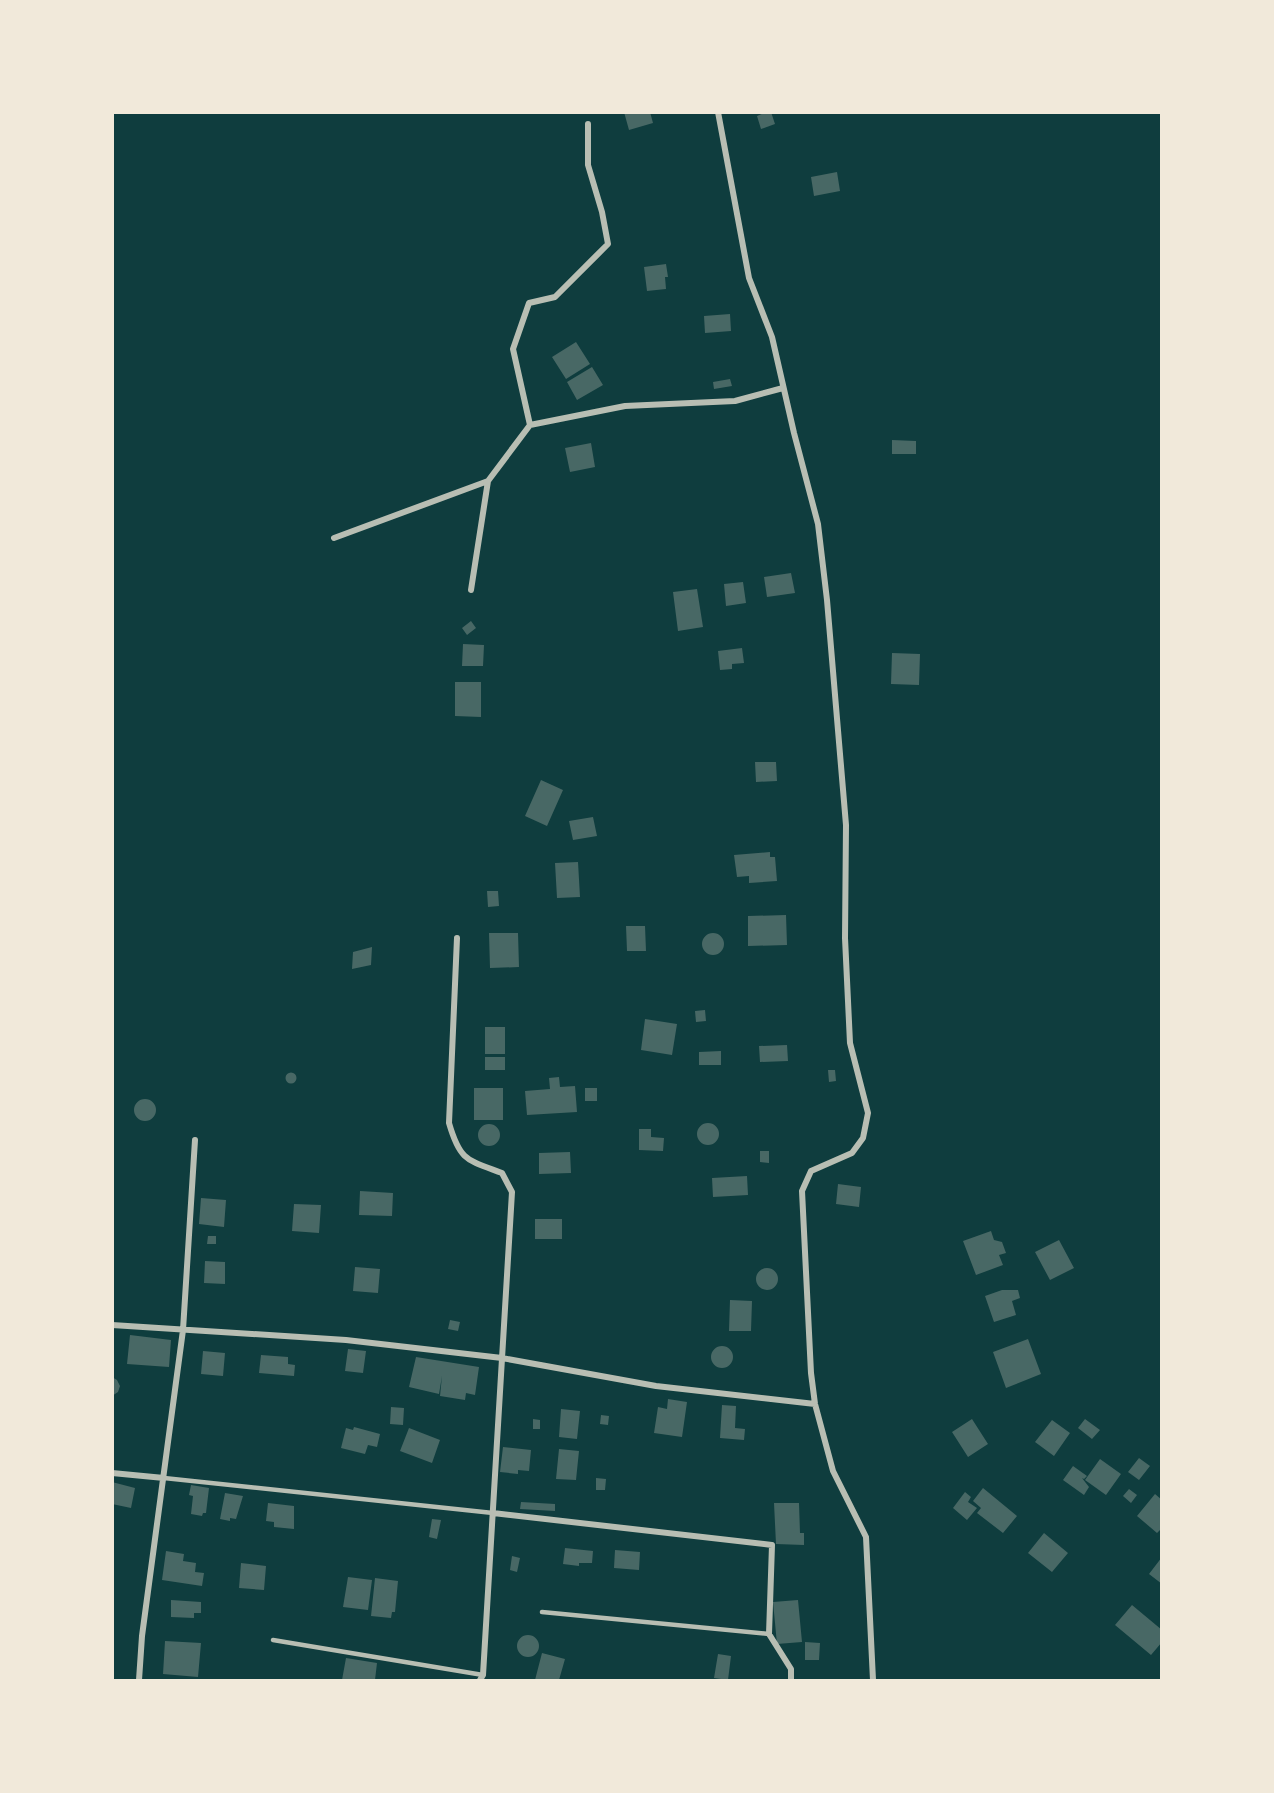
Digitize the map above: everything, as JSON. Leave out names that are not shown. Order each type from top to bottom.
[{"type":"street","points":[[718,112],[750,278],[772,337],[818,524],[827,600],[846,825],[844,938],[850,1043],[868,1113],[863,1138],[852,1153],[811,1171],[802,1191],[811,1373],[815,1404],[833,1471],[866,1537],[873,1680]]},
{"type":"street","points":[[530,425],[513,349],[529,303],[555,297],[608,244],[602,212],[588,165],[588,124]]},
{"type":"street","points":[[471,590],[488,481],[530,425],[625,406],[735,401],[783,388]]},
{"type":"street","points":[[334,538],[488,481]]},
{"type":"street","points":[[457,938],[449,1123],[455,1145],[466,1159],[502,1173],[512,1192],[482,1678]]},
{"type":"street","points":[[139,1680],[142,1636],[183,1330],[195,1140]]},
{"type":"street","points":[[112,1325],[346,1340],[502,1358],[656,1386],[815,1404]]},
{"type":"street","points":[[112,1473],[164,1478]]},
{"type":"street","points":[[493,1513],[772,1545],[769,1635],[791,1669],[791,1680]]},
{"type":"lane","points":[[164,1478],[493,1513]]},
{"type":"lane","points":[[542,1612],[769,1635]]},
{"type":"lane","points":[[273,1640],[482,1678]]},
{"type":"building","points":[[624,112],[650,112],[653,123],[629,130]]},
{"type":"building","points":[[771,112],[775,124],[761,129],[757,116]]},
{"type":"building","points":[[837,172],[840,191],[814,196],[811,177]]},
{"type":"building","points":[[666,264],[668,277],[665,277],[666,289],[647,291],[644,267]]},
{"type":"building","points":[[730,314],[731,331],[705,333],[704,316]]},
{"type":"building","points":[[576,342],[590,364],[566,379],[552,357]]},
{"type":"building","points":[[592,367],[603,385],[577,400],[567,382]]},
{"type":"building","points":[[730,379],[732,386],[714,389],[713,382]]},
{"type":"building","points":[[892,440],[916,441],[916,454],[892,454]]},
{"type":"building","points":[[591,443],[595,467],[570,472],[565,448]]},
{"type":"building","points":[[791,573],[795,593],[767,597],[764,577]]},
{"type":"building","points":[[743,582],[746,603],[726,606],[724,584]]},
{"type":"building","points":[[697,589],[703,627],[678,631],[673,592]]},
{"type":"building","points":[[471,621],[476,628],[467,635],[462,628]]},
{"type":"building","points":[[463,644],[484,645],[483,666],[462,666]]},
{"type":"building","points":[[742,648],[744,663],[732,664],[732,669],[720,670],[718,651]]},
{"type":"building","points":[[892,653],[920,654],[919,685],[891,684]]},
{"type":"building","points":[[455,682],[481,682],[481,717],[455,716]]},
{"type":"building","points":[[755,762],[776,762],[777,781],[756,782]]},
{"type":"building","points":[[541,780],[563,790],[547,826],[525,816]]},
{"type":"building","points":[[593,817],[597,836],[573,840],[569,821]]},
{"type":"building","points":[[770,852],[770,857],[775,857],[777,881],[749,883],[749,876],[737,877],[734,855]]},
{"type":"building","points":[[578,862],[580,897],[557,898],[555,863]]},
{"type":"building","points":[[487,891],[498,891],[499,906],[488,907]]},
{"type":"building","points":[[786,915],[787,945],[748,946],[748,916]]},
{"type":"building","points":[[626,926],[645,926],[646,951],[627,951]]},
{"type":"building","points":[[489,933],[518,933],[519,967],[490,968]]},
{"type":"building","points":[[713,933],[721,936],[724,944],[721,952],[713,955],[705,952],[702,944],[705,936]]},
{"type":"building","points":[[372,947],[371,965],[352,969],[353,952]]},
{"type":"building","points":[[705,1010],[706,1021],[696,1022],[695,1011]]},
{"type":"building","points":[[645,1019],[677,1024],[672,1055],[641,1050]]},
{"type":"building","points":[[485,1027],[505,1027],[505,1054],[485,1054]]},
{"type":"building","points":[[787,1045],[788,1061],[760,1062],[759,1046]]},
{"type":"building","points":[[721,1051],[721,1065],[699,1065],[699,1052]]},
{"type":"building","points":[[485,1057],[505,1057],[505,1070],[485,1070]]},
{"type":"building","points":[[828,1070],[835,1070],[836,1081],[829,1082]]},
{"type":"building","points":[[291,1073],[295,1074],[295,1082],[291,1083],[287,1082],[286,1078],[287,1074]]},
{"type":"building","points":[[559,1077],[560,1087],[575,1086],[577,1112],[527,1115],[525,1091],[550,1089],[549,1078]]},
{"type":"building","points":[[474,1088],[503,1088],[503,1120],[474,1120]]},
{"type":"building","points":[[585,1088],[597,1088],[597,1101],[585,1101]]},
{"type":"building","points":[[145,1099],[153,1102],[156,1110],[153,1118],[145,1121],[137,1118],[134,1110],[137,1102]]},
{"type":"building","points":[[708,1123],[716,1126],[719,1134],[716,1142],[708,1145],[700,1142],[697,1134],[700,1126]]},
{"type":"building","points":[[489,1124],[497,1127],[500,1135],[497,1143],[489,1146],[481,1143],[478,1135],[481,1127]]},
{"type":"building","points":[[639,1129],[651,1129],[651,1137],[664,1138],[663,1151],[639,1150]]},
{"type":"building","points":[[760,1151],[769,1151],[769,1163],[760,1162]]},
{"type":"building","points":[[570,1152],[571,1173],[539,1174],[539,1153]]},
{"type":"building","points":[[747,1176],[748,1195],[713,1197],[712,1178]]},
{"type":"building","points":[[838,1184],[861,1187],[859,1207],[836,1204]]},
{"type":"building","points":[[360,1191],[393,1193],[392,1216],[359,1215]]},
{"type":"building","points":[[201,1198],[226,1200],[224,1227],[199,1224]]},
{"type":"building","points":[[294,1204],[321,1205],[319,1233],[292,1231]]},
{"type":"building","points":[[535,1219],[562,1219],[562,1239],[535,1239]]},
{"type":"building","points":[[991,1231],[994,1240],[1002,1242],[1006,1253],[999,1255],[1003,1265],[976,1275],[963,1241]]},
{"type":"building","points":[[208,1236],[216,1236],[216,1244],[207,1244]]},
{"type":"building","points":[[1059,1240],[1074,1268],[1050,1280],[1035,1252]]},
{"type":"building","points":[[205,1261],[225,1262],[225,1284],[204,1283]]},
{"type":"building","points":[[355,1267],[380,1269],[378,1293],[353,1291]]},
{"type":"building","points":[[767,1268],[775,1271],[778,1279],[775,1287],[767,1290],[759,1287],[756,1279],[759,1271]]},
{"type":"building","points":[[1002,1290],[1018,1290],[1020,1298],[1012,1301],[1016,1315],[994,1322],[985,1296]]},
{"type":"building","points":[[730,1300],[752,1301],[751,1331],[729,1331]]},
{"type":"building","points":[[450,1320],[460,1322],[458,1331],[448,1329]]},
{"type":"building","points":[[130,1335],[171,1340],[169,1367],[127,1364]]},
{"type":"building","points":[[1028,1339],[1041,1374],[1006,1388],[993,1352]]},
{"type":"building","points":[[722,1346],[730,1349],[733,1357],[730,1365],[722,1368],[714,1365],[711,1357],[714,1349]]},
{"type":"building","points":[[348,1349],[366,1351],[363,1373],[345,1371]]},
{"type":"building","points":[[203,1351],[225,1353],[223,1376],[201,1374]]},
{"type":"building","points":[[261,1355],[288,1357],[288,1364],[295,1365],[294,1376],[259,1373]]},
{"type":"building","points":[[416,1357],[479,1367],[475,1395],[466,1393],[465,1400],[440,1396],[442,1376],[439,1394],[409,1387]]},
{"type":"building","points":[[112,1377],[120,1386],[118,1392],[112,1396]]},
{"type":"building","points":[[668,1399],[687,1402],[682,1437],[654,1433],[658,1407],[667,1409]]},
{"type":"building","points":[[722,1405],[736,1406],[735,1428],[745,1429],[744,1440],[720,1438]]},
{"type":"building","points":[[391,1407],[404,1408],[403,1425],[390,1424]]},
{"type":"building","points":[[561,1409],[580,1411],[577,1439],[559,1437]]},
{"type":"building","points":[[601,1415],[609,1416],[608,1425],[600,1424]]},
{"type":"building","points":[[533,1419],[540,1420],[540,1429],[533,1429]]},
{"type":"building","points":[[972,1419],[988,1444],[968,1457],[952,1432]]},
{"type":"building","points":[[1085,1419],[1100,1430],[1092,1439],[1078,1428]]},
{"type":"building","points":[[1052,1420],[1070,1433],[1054,1456],[1035,1442]]},
{"type":"building","points":[[354,1427],[380,1434],[377,1447],[368,1445],[365,1454],[341,1448],[346,1428],[353,1430]]},
{"type":"building","points":[[409,1428],[440,1440],[432,1463],[400,1451]]},
{"type":"building","points":[[503,1447],[531,1450],[529,1471],[518,1470],[518,1474],[500,1472]]},
{"type":"building","points":[[559,1449],[579,1451],[576,1480],[556,1479]]},
{"type":"building","points":[[1139,1458],[1150,1466],[1139,1480],[1128,1472]]},
{"type":"building","points":[[1100,1459],[1121,1474],[1106,1495],[1085,1480]]},
{"type":"building","points":[[1073,1466],[1087,1476],[1082,1478],[1089,1487],[1084,1495],[1063,1480]]},
{"type":"building","points":[[596,1478],[606,1479],[605,1490],[596,1490]]},
{"type":"building","points":[[112,1482],[135,1488],[131,1508],[112,1504]]},
{"type":"building","points":[[191,1485],[209,1488],[206,1513],[202,1516],[191,1514],[193,1496],[189,1495]]},
{"type":"building","points":[[983,1488],[1017,1516],[1003,1533],[977,1513],[981,1508],[973,1501]]},
{"type":"building","points":[[1129,1489],[1137,1495],[1131,1503],[1123,1496]]},
{"type":"building","points":[[965,1492],[971,1497],[968,1502],[977,1508],[967,1520],[953,1508]]},
{"type":"building","points":[[225,1493],[243,1496],[236,1519],[230,1518],[230,1521],[220,1519]]},
{"type":"building","points":[[1155,1494],[1162,1500],[1162,1528],[1157,1533],[1137,1516]]},
{"type":"building","points":[[521,1502],[555,1504],[555,1511],[520,1509]]},
{"type":"building","points":[[268,1503],[294,1506],[294,1529],[274,1527],[274,1522],[266,1521]]},
{"type":"building","points":[[774,1503],[799,1503],[800,1533],[804,1533],[804,1545],[776,1544]]},
{"type":"building","points":[[432,1519],[441,1520],[437,1539],[429,1537]]},
{"type":"building","points":[[1044,1533],[1068,1553],[1052,1572],[1028,1553]]},
{"type":"building","points":[[565,1548],[593,1551],[592,1563],[579,1563],[579,1566],[563,1564]]},
{"type":"building","points":[[615,1550],[640,1552],[639,1570],[614,1568]]},
{"type":"building","points":[[166,1551],[184,1554],[183,1561],[196,1563],[195,1572],[204,1573],[202,1586],[162,1580]]},
{"type":"building","points":[[512,1556],[520,1558],[517,1572],[510,1570]]},
{"type":"building","points":[[1162,1557],[1162,1584],[1149,1574]]},
{"type":"building","points":[[241,1563],[266,1566],[264,1590],[239,1588]]},
{"type":"building","points":[[348,1577],[372,1580],[368,1610],[343,1607]]},
{"type":"building","points":[[375,1578],[398,1581],[395,1612],[392,1612],[391,1618],[371,1616]]},
{"type":"building","points":[[171,1600],[201,1602],[201,1613],[194,1613],[194,1618],[171,1617]]},
{"type":"building","points":[[798,1600],[802,1642],[777,1644],[773,1602]]},
{"type":"building","points":[[1132,1605],[1162,1630],[1162,1642],[1151,1655],[1115,1625]]},
{"type":"building","points":[[528,1635],[536,1638],[539,1646],[536,1654],[528,1657],[520,1654],[517,1646],[520,1638]]},
{"type":"building","points":[[165,1641],[201,1643],[198,1677],[163,1674]]},
{"type":"building","points":[[805,1642],[820,1643],[819,1660],[805,1660]]},
{"type":"building","points":[[542,1653],[565,1659],[559,1680],[535,1680]]},
{"type":"building","points":[[718,1654],[731,1656],[728,1680],[714,1678]]},
{"type":"building","points":[[346,1658],[377,1663],[375,1680],[342,1680]]}]
